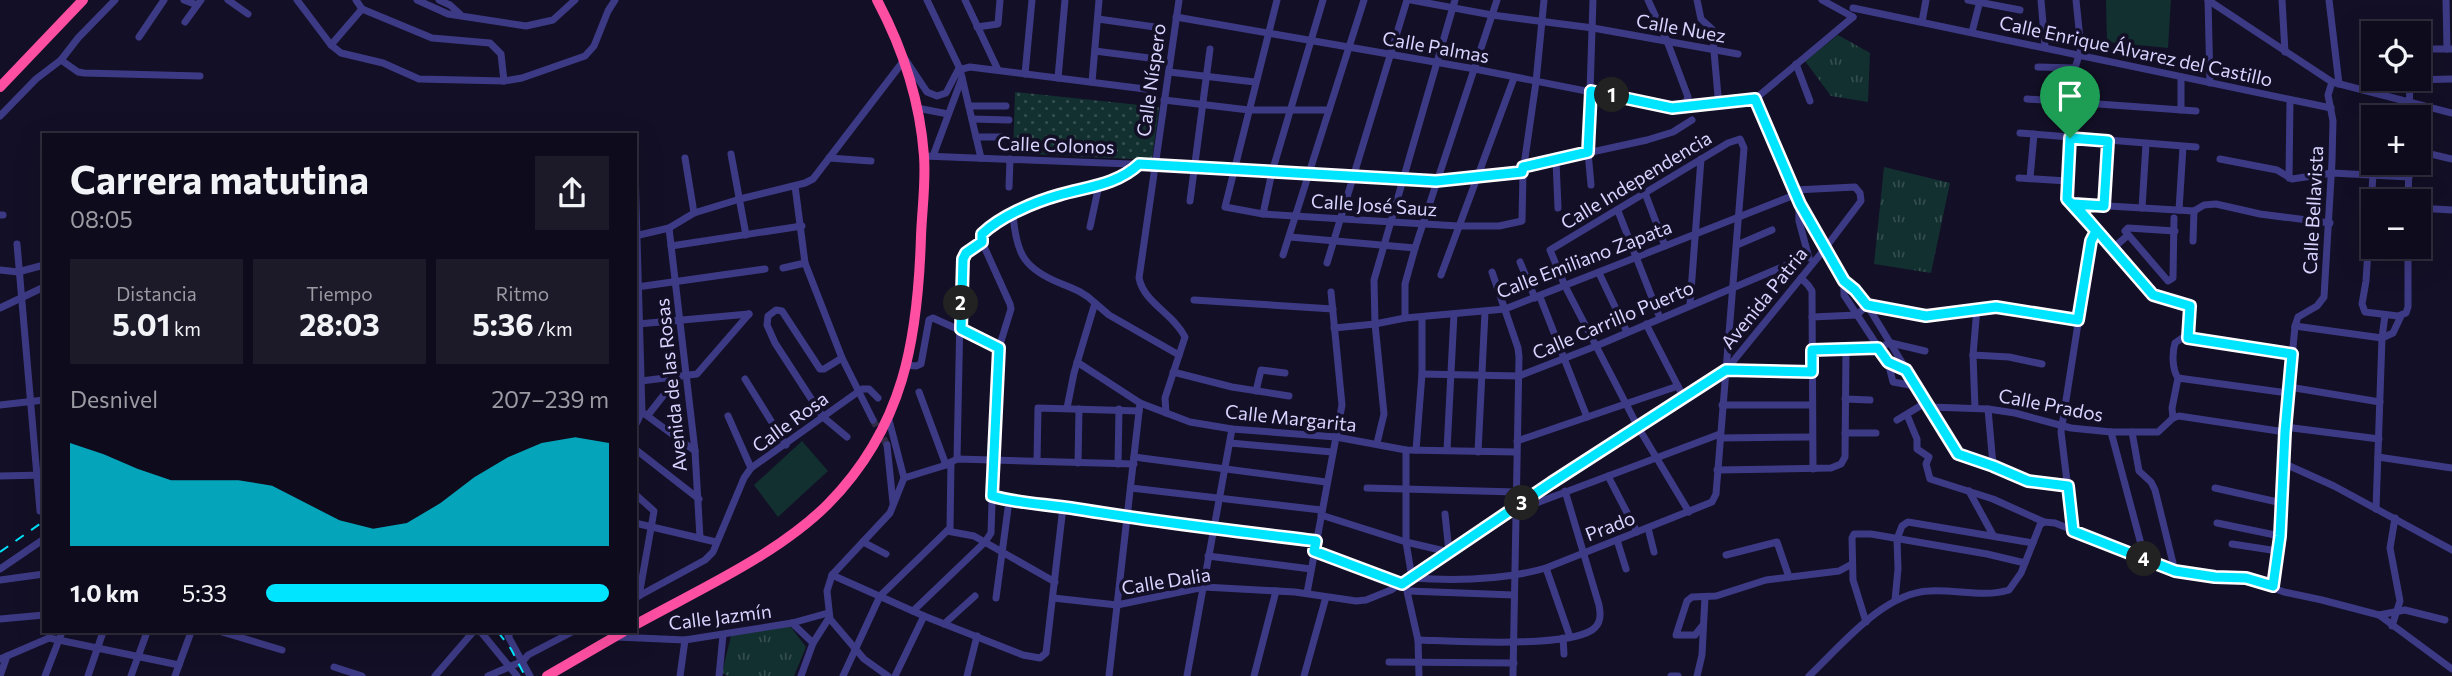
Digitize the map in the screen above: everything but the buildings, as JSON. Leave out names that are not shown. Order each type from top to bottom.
[{"type":"highway","points":[[0,87],[83,0]]},
{"type":"highway","points":[[637,624],[799,530],[844,486],[870,449],[901,387],[919,292],[928,156],[905,59],[877,0]]},
{"type":"highway","points":[[547,676],[619,634]]},
{"type":"street","points":[[0,116],[36,79],[61,60],[115,0]]},
{"type":"street","points":[[139,37],[164,0]]},
{"type":"street","points":[[184,0],[199,3],[185,22]]},
{"type":"street","points":[[228,0],[248,15]]},
{"type":"street","points":[[297,0],[331,45],[341,53],[383,63],[419,79],[504,81],[522,78],[585,56],[594,46],[615,0]]},
{"type":"street","points":[[356,0],[362,9],[432,38],[490,43],[501,54],[504,81]]},
{"type":"street","points":[[331,45],[362,9],[362,0]]},
{"type":"street","points":[[417,0],[447,14],[514,25],[538,24],[558,17],[575,0]]},
{"type":"street","points":[[439,0],[461,15]]},
{"type":"street","points":[[927,0],[961,73],[981,158]]},
{"type":"street","points":[[977,27],[998,24],[1000,0]]},
{"type":"street","points":[[1025,74],[1032,0]]},
{"type":"street","points":[[1058,78],[1065,0]]},
{"type":"street","points":[[1092,82],[1099,0]]},
{"type":"street","name":"Calle Níspero","points":[[1179,0],[1139,278],[1143,292],[1175,321],[1184,334],[1179,355]]},
{"type":"street","points":[[1233,170],[1276,0]]},
{"type":"street","points":[[1263,214],[1272,172],[1323,0]]},
{"type":"street","points":[[1283,255],[1364,0]]},
{"type":"street","points":[[1328,263],[1389,54],[1409,0]]},
{"type":"street","name":"Calle Nuez","points":[[1409,0],[1454,4],[1492,15],[1738,54]]},
{"type":"street","points":[[1405,318],[1405,284],[1415,248],[1497,0]]},
{"type":"street","points":[[1523,169],[1536,82],[1544,0]]},
{"type":"street","points":[[1591,186],[1588,152],[1593,0]]},
{"type":"street","points":[[1648,0],[1667,41],[1688,99],[1672,108]]},
{"type":"street","points":[[1697,0],[1701,19],[1712,30],[1718,96]]},
{"type":"street","points":[[1822,0],[1853,18]]},
{"type":"street","points":[[1922,22],[1926,0]]},
{"type":"street","points":[[1968,0],[2020,10]]},
{"type":"street","points":[[2040,0],[2045,47]]},
{"type":"street","points":[[2076,0],[2081,49],[2076,68],[2073,102],[2066,196],[2068,201],[2074,204],[2194,211],[2204,205],[2216,204],[2260,214],[2330,223]]},
{"type":"street","points":[[2208,0],[2336,83],[2452,113]]},
{"type":"street","points":[[2208,0],[2210,83]]},
{"type":"street","points":[[2282,0],[2285,52]]},
{"type":"street","name":"Calle Bellavista","points":[[2295,326],[2298,317],[2317,306],[2324,297],[2332,173],[2331,108],[2328,95],[2336,83],[2329,0]]},
{"type":"street","points":[[2431,50],[2450,49],[2446,0]]},
{"type":"street","points":[[966,1],[998,71]]},
{"type":"street","points":[[1972,32],[1979,1]]},
{"type":"street","points":[[1377,443],[1384,414],[1374,324],[1374,280],[1454,4]]},
{"type":"street","points":[[1853,4],[1853,18]]},
{"type":"street","name":"Calle Enrique Álvarez del Castillo","points":[[1853,4],[1922,22],[2331,108]]},
{"type":"street","name":"Calle Palmas","points":[[1176,17],[1475,69],[1672,108],[1755,99]]},
{"type":"street","points":[[1853,18],[1755,99],[1800,204],[1844,281],[1867,305],[1958,454],[2028,481],[2068,486]]},
{"type":"street","points":[[1098,19],[1162,28]]},
{"type":"street","points":[[1190,201],[1210,49]]},
{"type":"street","points":[[1095,51],[1157,59]]},
{"type":"street","points":[[637,236],[669,228],[694,214],[740,199],[813,179],[905,59],[927,92],[934,96],[946,93],[956,72],[961,73],[976,67],[1153,90]]},
{"type":"street","points":[[61,60],[84,73],[200,76]]},
{"type":"street","points":[[1796,64],[1810,101]]},
{"type":"street","points":[[2038,66],[2076,68]]},
{"type":"street","points":[[1169,72],[1255,82]]},
{"type":"street","points":[[928,156],[948,114],[961,73]]},
{"type":"street","points":[[2181,76],[2181,110]]},
{"type":"street","points":[[1441,275],[1514,78]]},
{"type":"street","points":[[2431,79],[2452,79]]},
{"type":"street","points":[[2409,103],[2410,91]]},
{"type":"street","points":[[2027,99],[2196,111]]},
{"type":"street","points":[[1164,100],[1249,110],[1329,110]]},
{"type":"street","points":[[2289,178],[2290,100]]},
{"type":"street","points":[[969,106],[1006,106]]},
{"type":"street","points":[[917,108],[948,114]]},
{"type":"street","points":[[972,119],[1009,120]]},
{"type":"street","name":"Calle Colonos","points":[[928,156],[1139,164],[1436,181],[1523,169],[1673,132],[1692,120]]},
{"type":"street","points":[[2020,133],[2196,148]]},
{"type":"street","points":[[2030,178],[2034,134]]},
{"type":"street","points":[[976,136],[1007,137]]},
{"type":"street","name":"Calle Independencia","points":[[1565,286],[1550,250],[1728,143],[1740,139],[1744,148],[1739,219]]},
{"type":"street","points":[[2104,206],[2108,141]]},
{"type":"street","points":[[2142,208],[2146,144]]},
{"type":"street","points":[[2179,210],[2183,147]]},
{"type":"street","points":[[2431,154],[2452,159]]},
{"type":"street","points":[[731,155],[746,235]]},
{"type":"street","points":[[685,158],[694,214]]},
{"type":"street","points":[[829,158],[871,161]]},
{"type":"street","points":[[1009,187],[1010,159]]},
{"type":"street","points":[[1690,304],[1701,159]]},
{"type":"street","points":[[2220,159],[2277,170],[2295,179],[2332,173],[2361,174]]},
{"type":"street","points":[[1556,161],[1558,208]]},
{"type":"street","points":[[844,676],[880,596],[947,531],[951,522],[963,259],[966,253],[1013,214],[1056,195],[1099,185],[1129,173],[1139,164]]},
{"type":"street","name":"Calle José Sauz","points":[[1233,170],[1225,207],[1263,214],[1499,226],[1521,221],[1523,169]]},
{"type":"street","points":[[2401,316],[2365,312],[2362,307],[2373,175],[2409,177],[2408,189]]},
{"type":"street","points":[[2020,178],[2067,181]]},
{"type":"street","points":[[1090,227],[1099,185]]},
{"type":"street","points":[[795,186],[802,226],[804,264],[842,358],[873,420]]},
{"type":"street","name":"Calle Emiliano Zapata","points":[[1334,328],[1505,309],[1694,234],[1739,219],[1796,192],[1852,187],[1860,193],[1861,201],[1856,209]]},
{"type":"street","points":[[1646,193],[1665,246]]},
{"type":"street","points":[[1800,204],[1799,221],[1811,266]]},
{"type":"street","points":[[2074,204],[2153,295],[2190,306],[2188,338]]},
{"type":"street","name":"Avenida Patria","points":[[1326,597],[1366,600],[1402,584],[1726,370],[1856,209]]},
{"type":"street","points":[[2431,209],[2452,210]]},
{"type":"street","points":[[1618,211],[1660,318]]},
{"type":"street","points":[[2193,240],[2194,211]]},
{"type":"street","points":[[1013,214],[1017,247],[1024,260],[1047,278],[1080,290],[1110,315],[1179,355],[1165,398],[1166,413]]},
{"type":"street","points":[[2174,218],[2175,231],[2173,278],[2169,281],[2165,280],[2125,231],[2128,228],[2175,231]]},
{"type":"street","points":[[1739,219],[1717,470],[1812,469],[1836,467],[1841,464],[1846,457],[1846,350]]},
{"type":"street","points":[[671,246],[802,226]]},
{"type":"street","name":"Avenida de las Rosas","points":[[669,228],[682,377],[695,451],[700,538]]},
{"type":"street","points":[[1737,245],[1772,230]]},
{"type":"street","points":[[2073,531],[2061,438],[2091,241],[2096,231]]},
{"type":"street","points":[[2112,249],[2127,236]]},
{"type":"street","points":[[1290,237],[1415,248]]},
{"type":"street","points":[[913,611],[990,533],[999,348],[1010,317],[1010,304],[982,238]]},
{"type":"street","points":[[17,244],[40,475],[40,511]]},
{"type":"street","name":"Calle Carrillo Puerto","points":[[1422,374],[1519,376],[1808,256]]},
{"type":"street","points":[[2273,586],[2280,536],[2285,430],[2295,326],[2382,338],[2393,333],[2408,307],[2408,259]]},
{"type":"street","points":[[1520,262],[1566,358],[1587,417]]},
{"type":"street","points":[[783,268],[804,264]]},
{"type":"street","points":[[0,271],[18,272],[42,266]]},
{"type":"street","points":[[637,287],[765,269]]},
{"type":"street","points":[[1492,272],[1518,348],[1513,676]]},
{"type":"street","points":[[1599,273],[1627,332]]},
{"type":"street","points":[[1801,278],[1811,288],[1812,469]]},
{"type":"street","points":[[1844,281],[1844,295],[1888,362],[1893,382],[1915,386]]},
{"type":"street","points":[[1565,286],[1638,427],[1689,512]]},
{"type":"street","points":[[0,308],[42,288]]},
{"type":"street","points":[[1307,593],[1342,405],[1331,292]]},
{"type":"street","points":[[1194,300],[1333,309]]},
{"type":"street","points":[[1067,408],[1094,303]]},
{"type":"street","points":[[1867,305],[1932,316],[1996,307],[2078,320]]},
{"type":"street","points":[[1812,317],[1857,315],[1867,305]]},
{"type":"street","points":[[1975,408],[1973,355],[1976,308]]},
{"type":"street","points":[[842,358],[820,369],[782,311],[776,310],[768,316],[767,325],[775,343],[823,417],[847,437]]},
{"type":"street","points":[[637,312],[641,381],[638,402],[645,414],[695,451]]},
{"type":"street","points":[[1478,452],[1485,312]]},
{"type":"street","points":[[638,324],[749,314],[702,371],[682,377],[641,381]]},
{"type":"street","points":[[1447,450],[1454,314]]},
{"type":"street","points":[[2376,509],[2385,315]]},
{"type":"street","points":[[1416,450],[1422,374],[1422,317]]},
{"type":"street","points":[[907,366],[921,364],[931,318],[999,348]]},
{"type":"street","points":[[1646,324],[1684,398]]},
{"type":"street","points":[[1878,348],[1882,329]]},
{"type":"street","points":[[2173,418],[2172,408],[2178,378],[2175,372],[2174,348],[2178,340],[2188,338],[2292,354]]},
{"type":"street","points":[[1812,350],[1878,348],[1891,343],[1925,351]]},
{"type":"street","points":[[1973,355],[2009,357],[2042,364]]},
{"type":"street","name":"Calle Margarita","points":[[1077,362],[1139,407],[1190,422],[1232,429],[1336,437],[1406,450],[1516,452]]},
{"type":"street","points":[[1888,362],[1906,370]]},
{"type":"street","points":[[1256,391],[1261,370],[1284,373]]},
{"type":"street","points":[[1726,370],[1812,372]]},
{"type":"street","points":[[1173,372],[1289,396]]},
{"type":"street","points":[[637,424],[682,377]]},
{"type":"street","points":[[2178,378],[2380,402]]},
{"type":"street","points":[[745,379],[786,445]]},
{"type":"street","points":[[1517,441],[1678,386]]},
{"type":"street","points":[[859,391],[869,389],[878,398]]},
{"type":"street","name":"Calle Rosa","points":[[637,597],[705,560],[713,552],[744,478],[751,468],[859,391]]},
{"type":"street","points":[[919,392],[952,462]]},
{"type":"street","points":[[1845,399],[1870,400]]},
{"type":"street","points":[[0,405],[42,400]]},
{"type":"street","points":[[1722,405],[1812,405]]},
{"type":"street","points":[[1897,419],[1928,405]]},
{"type":"street","name":"Calle Prados","points":[[1928,405],[1989,409],[2062,426],[2111,432],[2158,432],[2173,418],[2185,416],[2285,430],[2379,439]]},
{"type":"street","points":[[1037,461],[1038,408],[1119,410],[1139,407],[1109,676]]},
{"type":"street","points":[[1078,463],[1079,409]]},
{"type":"street","points":[[1989,409],[1993,466]]},
{"type":"street","points":[[1118,464],[1119,410]]},
{"type":"street","points":[[1907,415],[1917,439],[1917,449],[1929,457],[1926,464],[1930,479],[1969,491],[2175,571],[2246,578],[2296,596],[2379,615],[2412,611],[2445,620]]},
{"type":"street","points":[[729,416],[751,468]]},
{"type":"street","points":[[801,676],[813,643],[828,615],[827,585],[832,575],[890,513],[904,478],[888,416]]},
{"type":"street","points":[[1187,676],[1232,429]]},
{"type":"street","points":[[2111,432],[2146,559]]},
{"type":"street","points":[[2132,432],[2139,471],[2155,490],[2175,571]]},
{"type":"street","points":[[1845,433],[1876,433]]},
{"type":"street","points":[[1515,508],[1531,505],[1720,436],[1812,437]]},
{"type":"street","points":[[1230,443],[1332,452]]},
{"type":"street","points":[[887,445],[893,507]]},
{"type":"street","points":[[1406,450],[1406,542],[1412,578]]},
{"type":"street","points":[[637,451],[699,499]]},
{"type":"street","points":[[2378,457],[2452,468]]},
{"type":"street","points":[[904,478],[952,462],[994,460],[1118,464],[1134,461],[1326,482]]},
{"type":"street","points":[[2283,463],[2395,518],[2452,550]]},
{"type":"street","name":"Prado","points":[[1412,578],[1437,580],[1514,576],[1546,568],[1709,504],[1714,500],[1717,470]]},
{"type":"street","points":[[0,475],[40,475]]},
{"type":"street","points":[[1608,476],[1637,532]]},
{"type":"street","points":[[1131,488],[1321,513],[1406,542],[1449,552],[1446,513]]},
{"type":"street","points":[[1367,488],[1516,492]]},
{"type":"street","points":[[2215,488],[2282,503]]},
{"type":"street","points":[[1418,640],[1514,642],[1566,638],[1585,633],[1597,625],[1600,612],[1565,491]]},
{"type":"street","points":[[1969,491],[1993,535]]},
{"type":"street","points":[[637,496],[654,511],[637,597]]},
{"type":"street","points":[[992,496],[1009,501],[1127,518],[1316,541]]},
{"type":"street","points":[[996,598],[1009,501]]},
{"type":"street","points":[[832,575],[944,624],[1023,654],[1044,657],[1063,507]]},
{"type":"street","points":[[2392,626],[2400,601],[2390,548],[2395,518]]},
{"type":"street","points":[[1895,600],[1897,539],[1902,526],[1908,522],[2033,543]]},
{"type":"street","points":[[1809,676],[1866,622],[1905,595],[1928,591],[2003,592],[2014,586],[2044,522]]},
{"type":"street","points":[[637,523],[716,542]]},
{"type":"street","points":[[2217,523],[2280,536]]},
{"type":"street","points":[[1648,528],[1654,552]]},
{"type":"street","points":[[947,531],[967,534],[985,541],[1001,553],[1055,582]]},
{"type":"street","points":[[1866,622],[1852,574],[1853,535],[1871,534],[2025,563]]},
{"type":"street","points":[[0,569],[42,540]]},
{"type":"street","points":[[1617,540],[1626,569]]},
{"type":"street","points":[[863,542],[886,554]]},
{"type":"street","points":[[1726,555],[1777,542],[1789,577]]},
{"type":"street","points":[[2232,544],[2278,551]]},
{"type":"street","points":[[1314,551],[1402,584],[1408,591],[1418,640],[1419,676]]},
{"type":"street","points":[[1208,556],[1311,569]]},
{"type":"street","points":[[1839,571],[1852,564]]},
{"type":"street","points":[[1546,568],[1566,638],[1564,654]]},
{"type":"street","points":[[1703,625],[1695,635],[1676,635],[1689,599],[1723,594],[1766,580],[1839,571],[1852,574]]},
{"type":"street","points":[[0,580],[42,574]]},
{"type":"street","name":"Calle Dalia","points":[[1053,598],[1117,605],[1204,587],[1307,593],[1326,597]]},
{"type":"street","points":[[1254,676],[1276,591]]},
{"type":"street","points":[[1408,591],[1514,595]]},
{"type":"street","points":[[944,624],[975,596]]},
{"type":"street","points":[[1304,676],[1326,597]]},
{"type":"street","points":[[1697,676],[1702,655],[1705,597]]},
{"type":"street","points":[[0,619],[42,615]]},
{"type":"street","points":[[828,615],[864,659],[888,676]]},
{"type":"street","name":"Calle Jazmín","points":[[619,634],[685,640],[828,615]]},
{"type":"street","points":[[2379,615],[2452,669]]},
{"type":"street","points":[[895,676],[924,616]]},
{"type":"street","points":[[792,623],[813,643]]},
{"type":"street","points":[[88,676],[103,633]]},
{"type":"street","points":[[131,676],[147,633]]},
{"type":"street","points":[[175,676],[191,633]]},
{"type":"street","points":[[225,633],[282,650]]},
{"type":"street","points":[[435,676],[472,633]]},
{"type":"street","points":[[482,633],[517,676]]},
{"type":"street","points":[[488,676],[570,633]]},
{"type":"street","points":[[509,634],[525,658],[530,676]]},
{"type":"street","points":[[45,676],[61,635]]},
{"type":"street","points":[[0,676],[4,658],[42,640],[61,635],[97,649],[179,665]]},
{"type":"street","points":[[720,676],[723,635]]},
{"type":"street","points":[[967,676],[977,636]]},
{"type":"street","points":[[680,676],[685,640]]},
{"type":"street","points":[[1389,662],[1514,663]]},
{"type":"street","points":[[334,667],[362,676]]},
{"type":"street","points":[[1671,676],[1678,676]]},
{"type":"green space","points":[[2106,0],[2171,0],[2168,48],[2107,42]]},
{"type":"green space","points":[[1838,35],[1870,53],[1868,102],[1831,96],[1805,61]]},
{"type":"green space","points":[[1015,92],[1159,107],[1152,160],[1013,153]]},
{"type":"green space","points":[[1884,167],[1950,183],[1931,273],[1874,264]]},
{"type":"green space","points":[[802,441],[828,471],[778,517],[754,485]]},
{"type":"green space","points":[[790,626],[806,647],[794,676],[728,676],[722,673],[731,636]]},
{"type":"tunnel","points":[[873,420],[887,445]]},
{"type":"railway","points":[[0,552],[42,522]]},
{"type":"railway","points":[[499,633],[511,649],[525,676]]},
{"type":"route","points":[[1591,91],[1672,108],[1755,99],[1800,204],[1844,281],[1867,305],[1926,316],[1996,307],[2078,320],[2091,241],[2096,231],[2066,196],[2070,138],[2108,141],[2104,206],[2074,204],[2153,295],[2190,306],[2188,338],[2292,354],[2280,536],[2273,586],[2246,578],[2175,571],[2073,531],[2068,486],[2028,481],[1958,454],[1906,370],[1892,366],[1878,348],[1812,350],[1812,372],[1726,370],[1551,483],[1402,584],[1314,551],[1316,541],[1127,518],[1009,501],[992,496],[999,348],[961,329],[963,259],[966,253],[982,242],[982,234],[1013,214],[1056,195],[1112,181],[1129,173],[1139,164],[1436,181],[1522,172],[1523,167],[1588,152],[1591,91]]}]
